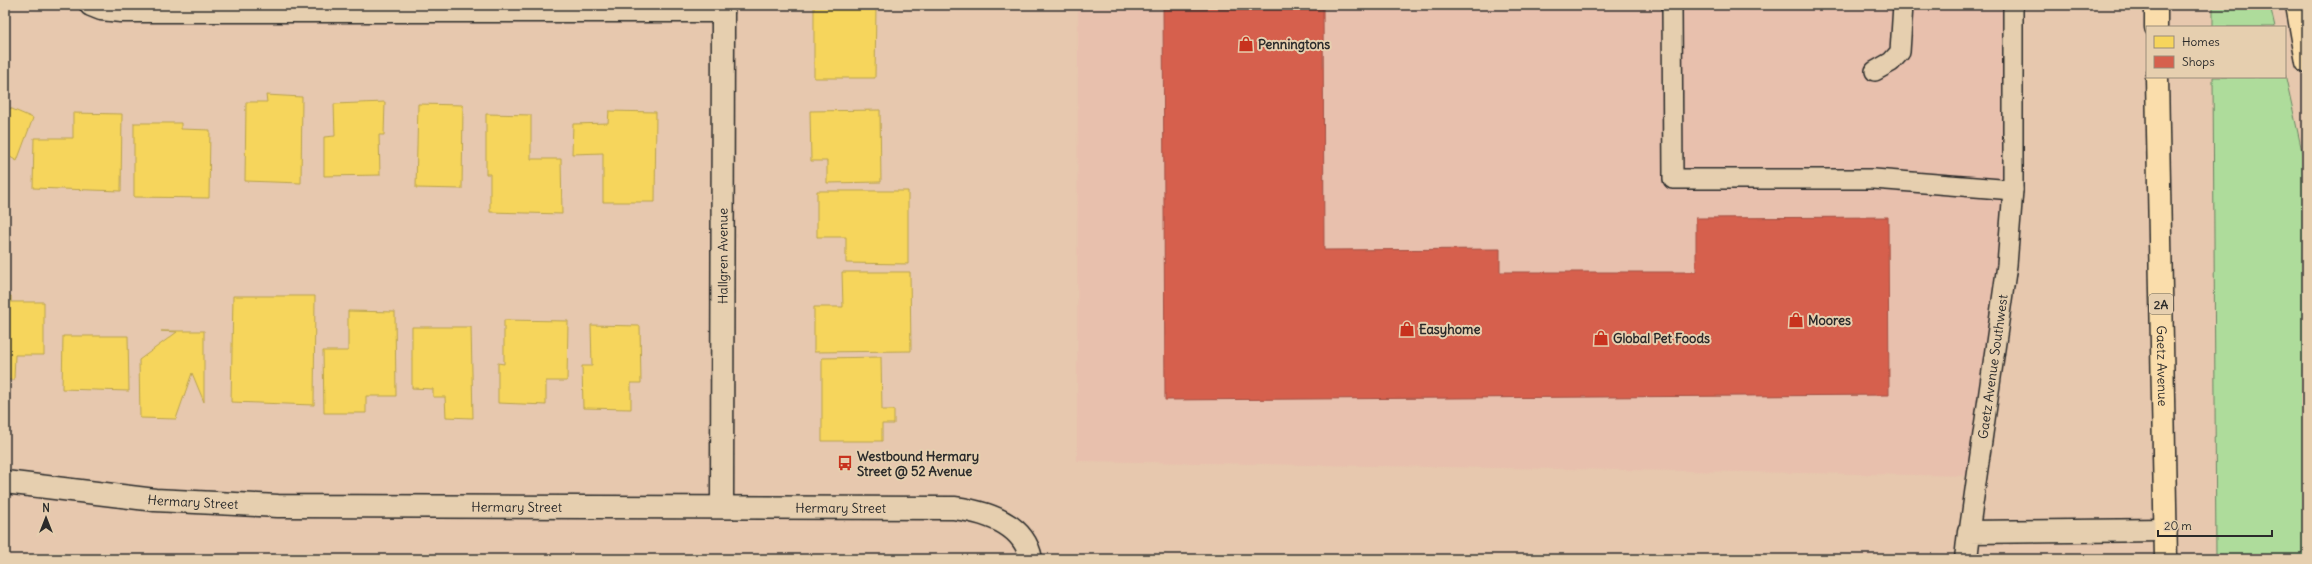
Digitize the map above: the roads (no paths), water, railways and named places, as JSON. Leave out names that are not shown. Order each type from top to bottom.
[{"type":"main road","points":[[2156,5],[2156,26]]},
{"type":"main road","points":[[2297,5],[2307,62]]},
{"type":"main road","name":"Gaetz Avenue","points":[[2157,78],[2166,559]]},
{"type":"street","points":[[91,5],[101,9],[121,11],[723,8]]},
{"type":"street","name":"Hallgren Avenue","points":[[722,506],[723,8]]},
{"type":"street","name":"Hermary Street","points":[[5,482],[155,500],[221,505],[954,508],[971,510],[1009,525],[1022,536],[1031,559]]},
{"type":"street","points":[[1966,559],[1969,532],[2166,530]]},
{"type":"lane","points":[[1672,5],[1673,179],[1874,180],[2013,190]]},
{"type":"lane","points":[[1875,71],[1891,62],[1900,52],[1903,5]]},
{"type":"lane","name":"Gaetz Avenue Southwest","points":[[1969,532],[2007,266],[2013,190],[2013,5]]},
{"type":"place","name":"Penningtons","points":[[1246,44]]},
{"type":"place","name":"Moores","points":[[1796,320]]},
{"type":"place","name":"Easyhome","points":[[1407,329]]},
{"type":"place","name":"Global Pet Foods","points":[[1601,338]]},
{"type":"place","name":"Westbound Hermary Street @ 52 Avenue","points":[[845,463]]}]
